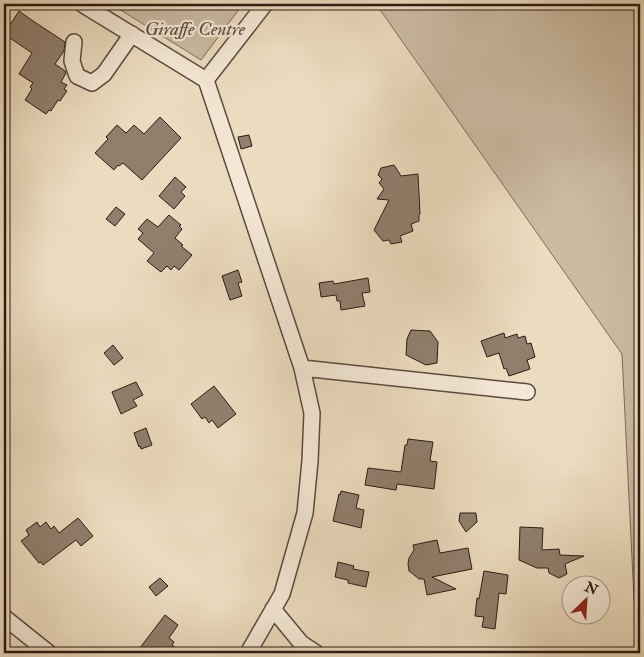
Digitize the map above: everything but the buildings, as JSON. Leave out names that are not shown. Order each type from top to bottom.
[{"type":"street","points":[[82,4],[206,80],[302,368],[312,413],[310,461],[304,514],[282,594],[248,653]]},
{"type":"street","points":[[206,80],[265,4]]},
{"type":"street","points":[[74,42],[72,61],[77,76],[92,83],[104,74],[132,34]]},
{"type":"street","points":[[302,368],[527,392]]},
{"type":"street","points":[[274,610],[301,643],[316,653]]},
{"type":"street","points":[[4,618],[41,651]]},
{"type":"green space","name":"Giraffe Centre","points":[[111,4],[243,4],[201,60]]},
{"type":"green space","points":[[376,4],[640,4],[640,647],[636,640],[622,354]]}]
